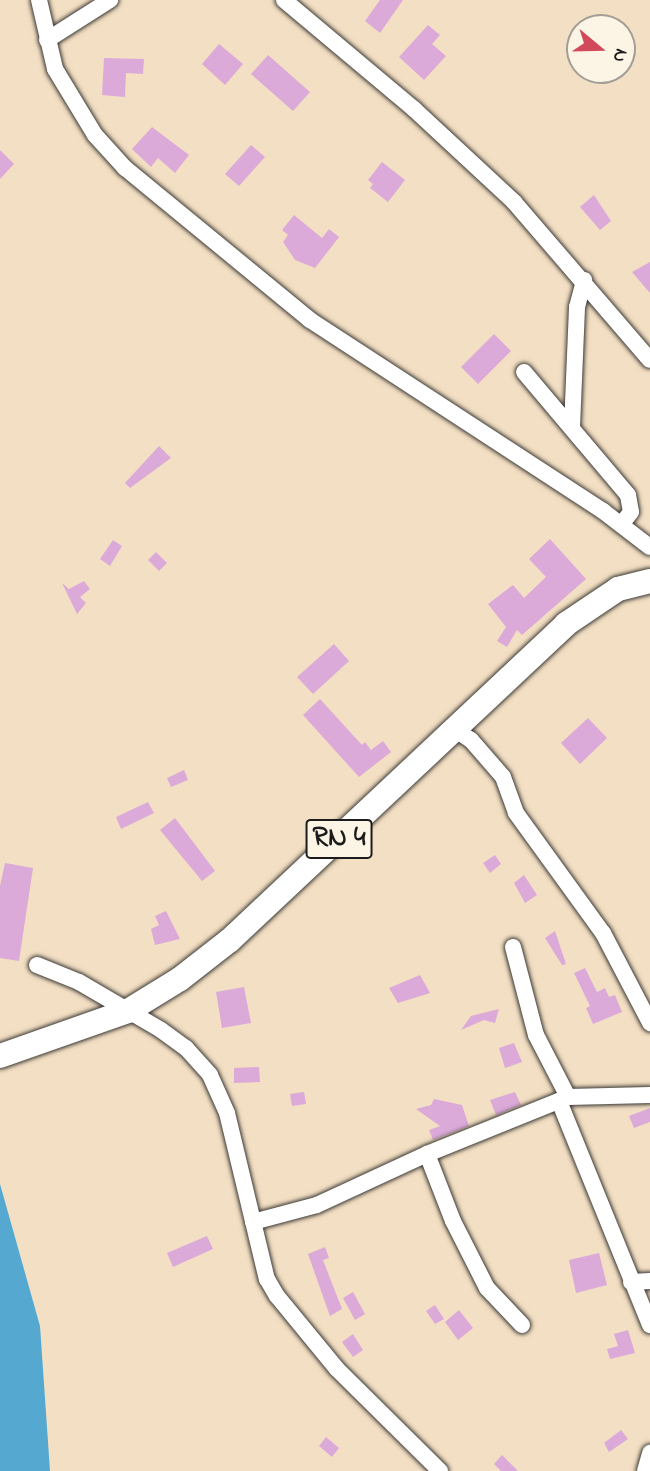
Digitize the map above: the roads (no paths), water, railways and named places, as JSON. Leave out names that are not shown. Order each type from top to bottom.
[{"type":"highway","name":"RN 4","points":[[0,1056],[128,1011],[180,979],[230,940],[590,604],[618,589],[650,581]]},
{"type":"street","points":[[39,0],[55,69],[82,116],[108,151],[136,177],[310,320],[621,525],[650,547]]},
{"type":"street","points":[[47,40],[110,0]]},
{"type":"street","points":[[284,0],[414,109],[514,202],[584,280],[650,360]]},
{"type":"street","points":[[572,427],[577,307],[584,280]]},
{"type":"street","points":[[524,372],[628,495],[631,512],[621,525]]},
{"type":"street","points":[[456,730],[471,740],[503,777],[516,813],[603,933],[650,1023]]},
{"type":"street","points":[[513,947],[536,1035],[564,1099],[631,1282],[650,1325]]},
{"type":"street","points":[[37,965],[79,982],[128,1011],[186,1048],[210,1075],[227,1113],[267,1279],[285,1309],[362,1396],[440,1471]]},
{"type":"street","points":[[253,1222],[317,1205],[428,1154],[564,1099],[650,1095]]},
{"type":"street","points":[[428,1154],[445,1203],[487,1288],[522,1325]]},
{"type":"street","points":[[631,1282],[650,1281]]},
{"type":"street","points":[[645,1471],[650,1453]]},
{"type":"water","points":[[0,1184],[40,1326],[50,1471],[0,1471]]}]
